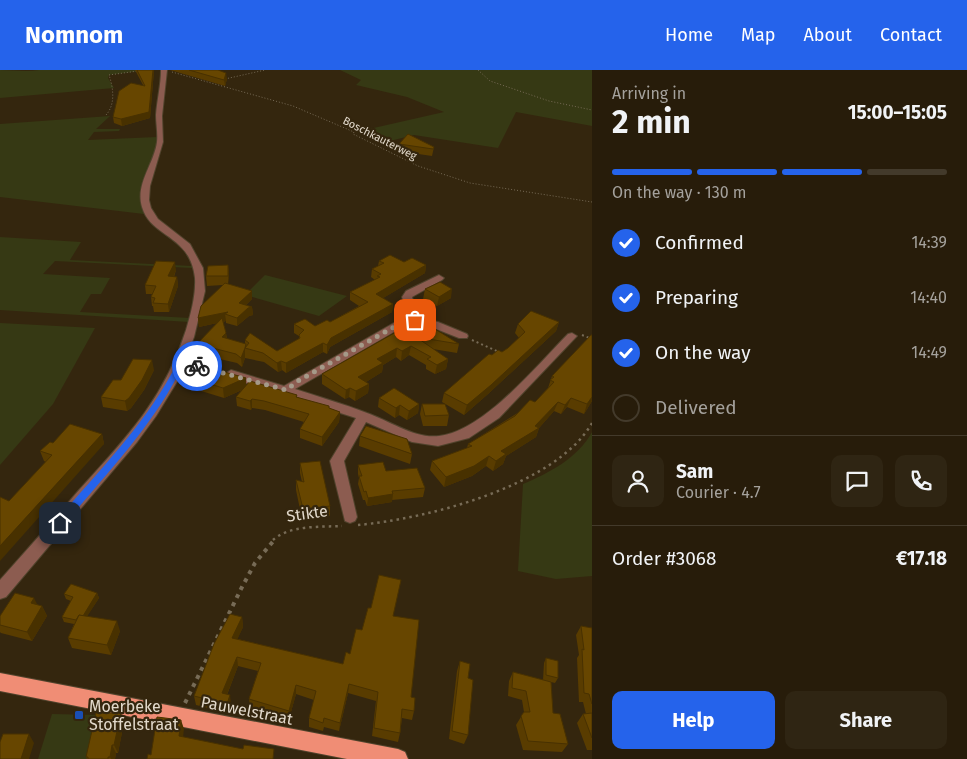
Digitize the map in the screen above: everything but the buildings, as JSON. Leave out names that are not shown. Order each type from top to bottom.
[{"type":"main road","name":"Pauwelstraat","points":[[0,682],[398,759]]},
{"type":"street","points":[[0,592],[132,439],[185,363],[201,288],[199,271],[187,247],[148,214],[145,201],[145,186],[154,167],[160,140],[159,124],[165,70]]},
{"type":"street","points":[[415,320],[407,297],[410,293],[439,278]]},
{"type":"street","points":[[286,390],[298,381],[403,322],[415,320],[432,322],[463,336]]},
{"type":"street","points":[[216,370],[286,390],[363,416],[412,437],[424,440],[452,440],[464,435],[501,410],[572,336]]},
{"type":"street","name":"Stikte","points":[[350,517],[337,461],[363,416]]},
{"type":"path","name":"Boschkauterweg","points":[[165,70],[293,106],[354,132],[353,134],[418,166],[470,183],[592,202]]},
{"type":"path","points":[[222,80],[265,70]]},
{"type":"path","points":[[478,70],[490,80],[549,101],[592,110]]},
{"type":"path","points":[[106,115],[109,112],[114,91],[109,75],[141,71]]},
{"type":"path","points":[[209,83],[216,81]]},
{"type":"path","points":[[463,336],[504,355]]},
{"type":"path","name":"Stikte","points":[[178,717],[228,613],[264,548],[278,536],[326,527],[374,524],[444,509],[513,484],[564,456],[585,436],[592,423]]},
{"type":"green space","points":[[0,70],[148,70],[109,75],[108,78],[114,88],[0,98]]},
{"type":"green space","points":[[340,70],[592,70],[592,126],[516,112],[498,148],[414,135],[382,143],[356,132],[444,112],[407,97],[356,85],[361,80]]},
{"type":"green space","points":[[110,116],[96,129],[120,129],[119,131],[94,132],[88,140],[157,137],[157,147],[141,194],[144,214],[0,197],[0,124]]},
{"type":"green space","points":[[0,237],[81,242],[70,260],[192,266],[192,268],[55,261],[43,274],[110,278],[101,294],[91,294],[80,312],[190,318],[189,322],[0,310]]},
{"type":"green space","points":[[265,275],[347,296],[319,316],[245,295]]},
{"type":"green space","points":[[0,323],[95,328],[53,404],[0,465]]},
{"type":"green space","points":[[592,432],[592,576],[556,579],[518,571],[523,484],[562,464],[579,450]]},
{"type":"green space","points":[[52,714],[97,715],[88,759],[38,759]]},
{"type":"way so far","points":[[197,366],[286,390],[298,381],[403,322],[415,320]]},
{"type":"place","name":"Moerbeke Stoffelstraat","points":[[79,715]]},
{"type":"route","points":[[60,523],[132,439],[169,387],[180,363],[197,366]]}]
